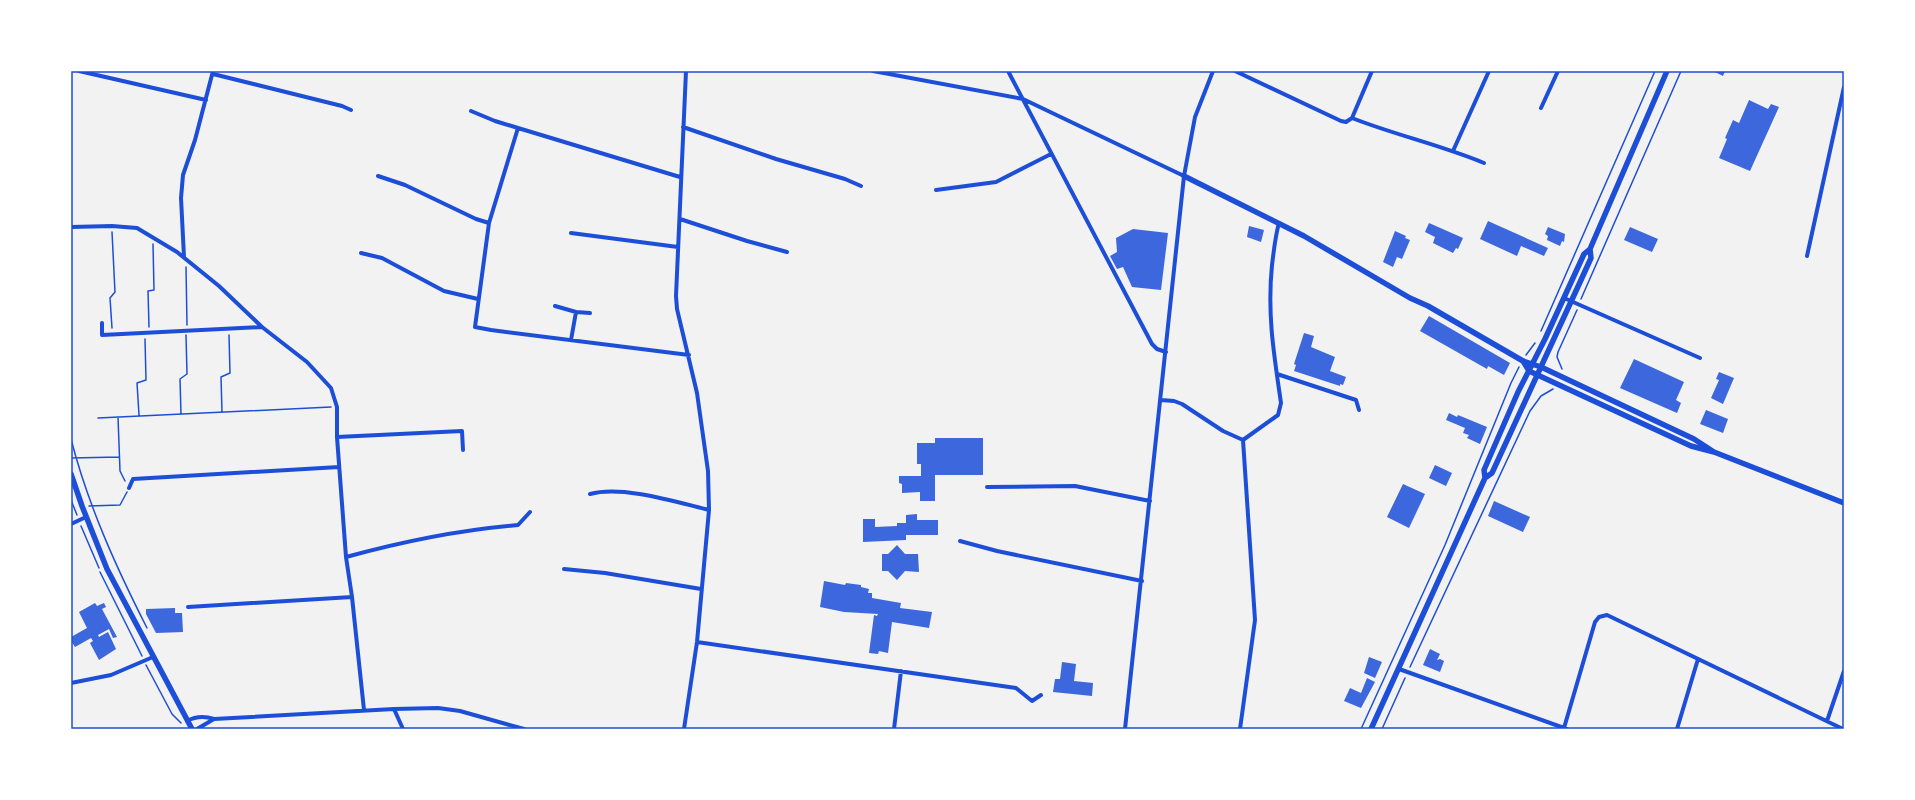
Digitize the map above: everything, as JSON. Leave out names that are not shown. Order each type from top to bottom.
[{"type":"street","points":[[79,71],[206,100]]},
{"type":"street","points":[[684,729],[696,642],[709,510],[707,460],[689,355],[677,309],[676,296],[680,219],[680,177],[686,71]]},
{"type":"street","points":[[873,71],[1023,99],[1279,223],[1523,361],[1541,367],[1694,439],[1714,452]]},
{"type":"street","points":[[1008,71],[1152,344],[1157,349],[1166,352]]},
{"type":"street","points":[[1125,729],[1142,581],[1184,176],[1195,117],[1213,71]]},
{"type":"street","points":[[1235,71],[1346,122],[1352,118],[1372,71]]},
{"type":"street","points":[[1453,151],[1489,71]]},
{"type":"street","points":[[1541,108],[1558,71]]},
{"type":"street","points":[[1485,478],[1484,470],[1507,416],[1584,254],[1590,249],[1667,71]]},
{"type":"street","points":[[185,258],[181,198],[183,175],[213,73],[342,106],[351,110]]},
{"type":"street","points":[[1807,256],[1844,87]]},
{"type":"street","points":[[471,111],[494,121],[680,177]]},
{"type":"street","points":[[1352,118],[1395,134],[1453,151],[1484,163]]},
{"type":"street","points":[[683,126],[776,159],[845,179],[861,186]]},
{"type":"street","points":[[518,128],[489,223],[475,327],[689,355]]},
{"type":"street","points":[[936,190],[996,182],[1051,154]]},
{"type":"street","points":[[378,176],[405,185],[476,219],[489,223]]},
{"type":"street","points":[[680,219],[747,241],[787,252]]},
{"type":"street","points":[[1243,440],[1278,415],[1281,403],[1270,321],[1269,296],[1275,235],[1279,223]]},
{"type":"street","points":[[71,227],[112,226],[137,228],[185,258],[219,286],[262,327],[307,362],[331,388],[337,407],[337,437],[346,557],[352,597],[364,710]]},
{"type":"street","points":[[571,233],[678,247]]},
{"type":"street","points":[[1371,729],[1485,478],[1492,473],[1572,301],[1591,258],[1590,249]]},
{"type":"street","points":[[361,253],[382,258],[444,291],[478,299]]},
{"type":"street","points":[[1564,298],[1700,358]]},
{"type":"street","points":[[555,306],[576,312],[590,313]]},
{"type":"street","points":[[571,340],[576,312]]},
{"type":"street","points":[[102,323],[102,335],[262,327]]},
{"type":"street","points":[[1523,361],[1529,371],[1670,437],[1691,446],[1714,452],[1844,503]]},
{"type":"street","points":[[1277,374],[1356,400],[1359,410]]},
{"type":"street","points":[[1161,400],[1182,404],[1222,431],[1243,440]]},
{"type":"street","points":[[337,437],[462,431],[463,450]]},
{"type":"street","points":[[1240,729],[1245,701],[1255,610],[1243,440]]},
{"type":"street","points":[[129,488],[133,479],[339,467]]},
{"type":"street","points":[[71,474],[86,517],[107,569],[192,729]]},
{"type":"street","points":[[987,487],[1074,486],[1150,501]]},
{"type":"street","points":[[590,494],[603,490],[647,496],[709,510]]},
{"type":"street","points":[[346,557],[398,542],[450,532],[518,525],[530,512]]},
{"type":"street","points":[[71,524],[86,517]]},
{"type":"street","points":[[960,541],[1004,553],[1142,581]]},
{"type":"street","points":[[564,569],[605,573],[701,589]]},
{"type":"street","points":[[188,607],[352,597]]},
{"type":"street","points":[[1398,669],[1566,728],[1595,622],[1598,617],[1608,615],[1843,729]]},
{"type":"street","points":[[696,642],[1016,688],[1032,701],[1041,695]]},
{"type":"street","points":[[71,683],[111,675],[153,657]]},
{"type":"street","points":[[1677,729],[1698,659]]},
{"type":"street","points":[[894,729],[901,671]]},
{"type":"street","points":[[1827,721],[1844,671]]},
{"type":"street","points":[[187,721],[193,718],[207,717],[214,719],[364,710],[438,708],[460,711],[524,729]]},
{"type":"street","points":[[394,709],[403,729]]},
{"type":"street","points":[[197,729],[214,719]]},
{"type":"path","points":[[1539,334],[1655,71]]},
{"type":"path","points":[[1582,299],[1681,71]]},
{"type":"path","points":[[112,226],[115,292],[110,298],[113,334]]},
{"type":"path","points":[[139,415],[138,383],[146,380],[148,291],[154,290],[153,238]]},
{"type":"path","points":[[181,414],[180,378],[188,374],[185,258]]},
{"type":"path","points":[[1562,370],[1558,362],[1558,352],[1578,308]]},
{"type":"path","points":[[222,412],[221,377],[230,373],[228,329]]},
{"type":"path","points":[[1528,352],[1536,342]]},
{"type":"path","points":[[1361,729],[1445,545],[1518,369]]},
{"type":"path","points":[[1382,729],[1407,672],[1530,410],[1541,396],[1552,390]]},
{"type":"path","points":[[98,418],[337,407]]},
{"type":"path","points":[[82,506],[120,505],[129,488],[120,471],[118,417]]},
{"type":"path","points":[[71,439],[92,506],[116,566]]},
{"type":"path","points":[[71,458],[119,457]]},
{"type":"path","points":[[71,500],[106,586],[172,714],[181,723]]},
{"type":"building","points":[[1715,71],[1725,71],[1723,76]]},
{"type":"building","points":[[1749,100],[1768,109],[1771,104],[1779,107],[1750,171],[1719,158],[1727,139],[1725,138],[1733,120],[1739,123]]},
{"type":"building","points":[[1488,221],[1548,248],[1544,256],[1521,246],[1517,256],[1480,239]]},
{"type":"building","points":[[1429,223],[1463,238],[1458,249],[1456,248],[1453,253],[1433,243],[1435,237],[1425,232]]},
{"type":"building","points":[[1249,226],[1264,230],[1261,242],[1247,237]]},
{"type":"building","points":[[1548,227],[1565,234],[1564,242],[1562,241],[1560,246],[1547,240],[1548,236],[1545,234]]},
{"type":"building","points":[[1630,227],[1658,239],[1652,252],[1624,240]]},
{"type":"building","points":[[1133,229],[1168,233],[1161,290],[1132,287],[1123,267],[1117,269],[1110,256],[1117,252],[1116,238]]},
{"type":"building","points":[[1395,231],[1406,236],[1405,238],[1410,240],[1402,259],[1397,257],[1393,267],[1383,262]]},
{"type":"building","points":[[1429,316],[1510,363],[1504,375],[1488,366],[1487,369],[1420,331]]},
{"type":"building","points":[[1304,333],[1314,336],[1311,347],[1335,357],[1330,371],[1346,377],[1343,385],[1340,384],[1340,386],[1294,371],[1296,365],[1294,364]]},
{"type":"building","points":[[1634,359],[1684,382],[1676,400],[1681,403],[1677,413],[1620,388]]},
{"type":"building","points":[[1719,372],[1734,378],[1723,404],[1711,398],[1719,380],[1716,379]]},
{"type":"building","points":[[1706,410],[1728,419],[1723,433],[1700,424]]},
{"type":"building","points":[[1449,413],[1457,417],[1458,415],[1487,427],[1480,444],[1467,438],[1469,435],[1463,433],[1465,428],[1446,420]]},
{"type":"building","points":[[935,438],[983,438],[983,475],[935,475],[935,501],[920,501],[920,492],[902,493],[902,484],[899,483],[899,476],[921,476],[921,464],[917,464],[917,443],[935,443]]},
{"type":"building","points":[[1435,465],[1452,473],[1446,486],[1429,478]]},
{"type":"building","points":[[1403,484],[1425,494],[1409,528],[1387,517]]},
{"type":"building","points":[[1494,501],[1530,517],[1523,532],[1488,516]]},
{"type":"building","points":[[917,514],[917,520],[938,520],[938,535],[906,535],[906,540],[863,542],[863,519],[875,519],[875,527],[897,526],[897,523],[906,523],[906,515]]},
{"type":"building","points":[[897,545],[905,554],[918,554],[919,572],[905,571],[897,580],[888,571],[882,571],[882,554],[888,554]]},
{"type":"building","points":[[824,581],[845,585],[846,583],[861,585],[861,587],[869,589],[868,593],[872,593],[872,598],[901,603],[900,608],[932,612],[929,628],[892,622],[888,653],[879,651],[878,654],[869,653],[874,615],[877,616],[878,614],[844,612],[820,607]]},
{"type":"building","points":[[95,603],[97,606],[104,603],[106,607],[102,609],[117,637],[113,638],[109,629],[98,635],[99,637],[108,632],[116,649],[99,660],[90,643],[93,641],[91,638],[75,647],[71,641],[71,637],[87,628],[79,612]]},
{"type":"building","points":[[175,608],[175,613],[182,613],[183,632],[156,633],[146,614],[146,609]]},
{"type":"building","points":[[1430,649],[1440,654],[1437,660],[1440,659],[1444,661],[1440,672],[1423,665]]},
{"type":"building","points":[[1369,657],[1382,662],[1375,678],[1364,673]]},
{"type":"building","points":[[1062,662],[1076,664],[1074,681],[1093,683],[1092,696],[1053,692],[1055,679],[1060,679]]},
{"type":"building","points":[[1367,678],[1375,682],[1361,708],[1344,701],[1350,688],[1361,693]]}]
